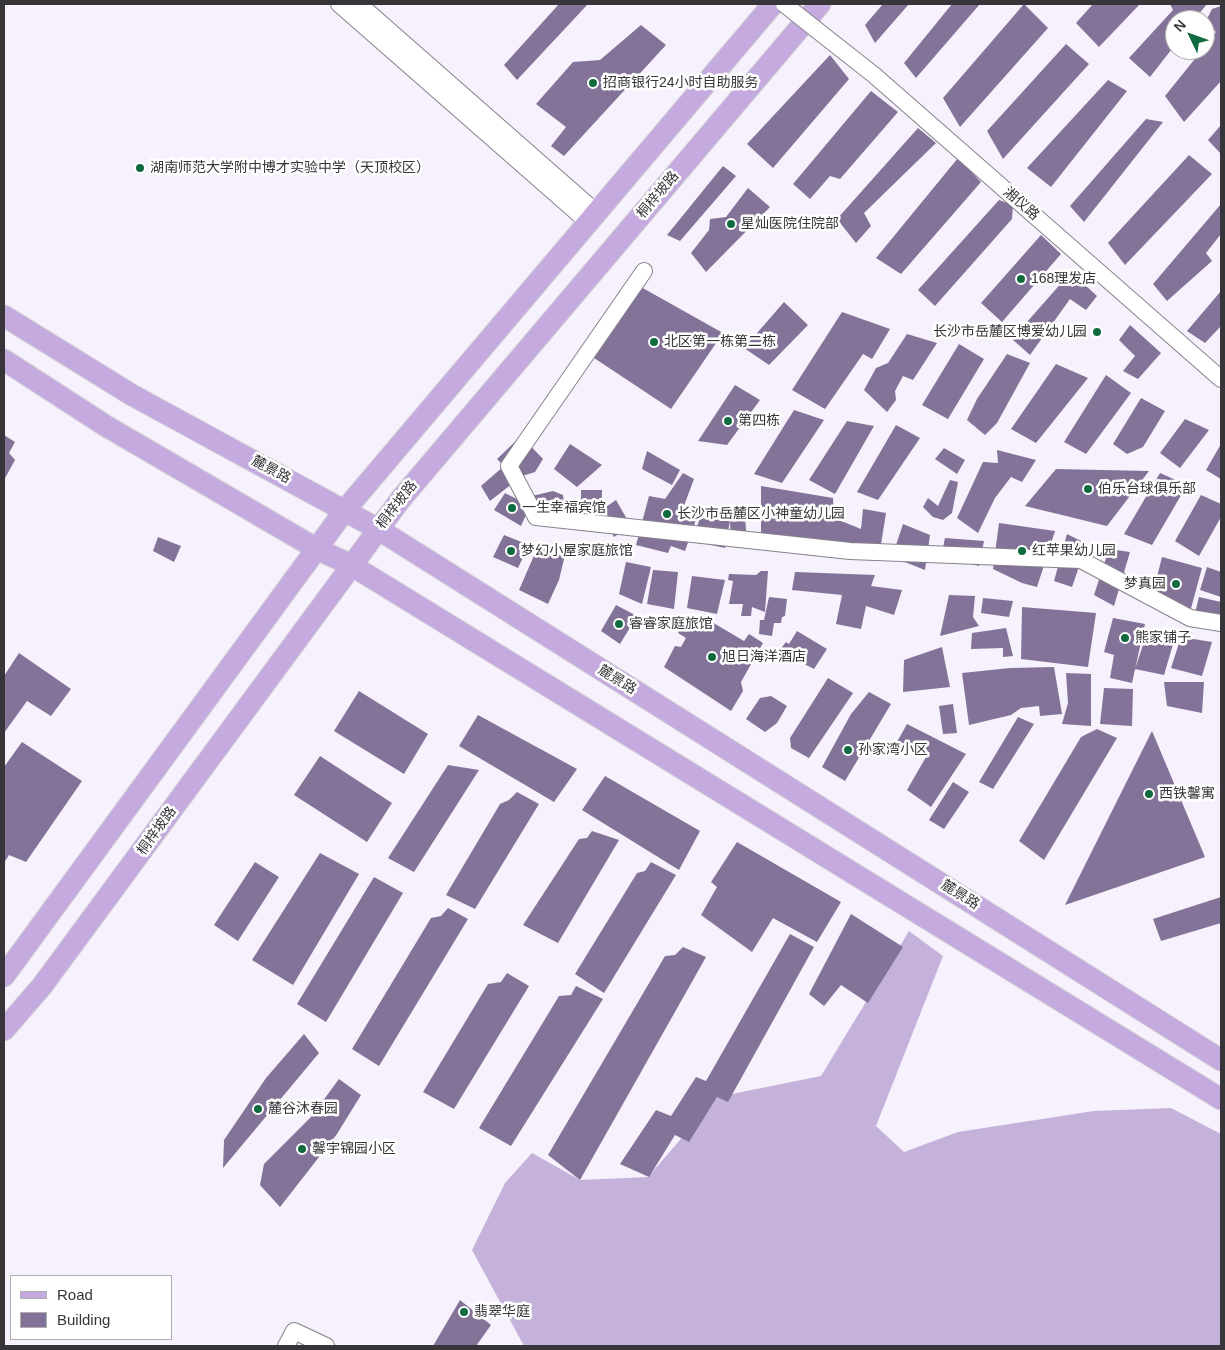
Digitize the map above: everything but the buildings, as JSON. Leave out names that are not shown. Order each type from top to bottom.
[{"type":"main road","points":[[6,969],[345,510],[773,4]]},
{"type":"main road","name":"桐梓坡路","points":[[4,1030],[42,986],[400,500],[820,4]]},
{"type":"main road","name":"麓景路","points":[[4,316],[132,394],[378,529],[1221,1060]]},
{"type":"main road","points":[[4,360],[106,426],[317,549],[351,566],[1221,1099]]},
{"type":"street","points":[[339,4],[593,218]]},
{"type":"street","points":[[359,4],[593,218]]},
{"type":"street","name":"湘仪路","points":[[784,4],[874,75],[1221,379]]},
{"type":"street","points":[[644,271],[509,466],[536,518],[850,551],[1081,560],[1190,618],[1221,622]]},
{"type":"street","points":[[286,1346],[294,1331],[326,1346]]},
{"type":"shaded area","points":[[909,931],[943,956],[876,1126],[904,1152],[958,1132],[1094,1111],[1171,1108],[1221,1134],[1221,1346],[524,1346],[472,1250],[505,1183],[532,1153],[580,1180],[648,1177],[717,1097],[821,1076]]},
{"type":"place","name":"招商银行24小时自助服务","points":[[593,83]]},
{"type":"place","name":"湖南师范大学附中博才实验中学（天顶校区）","points":[[140,168]]},
{"type":"place","name":"星灿医院住院部","points":[[731,224]]},
{"type":"place","name":"168理发店","points":[[1021,279]]},
{"type":"place","name":"长沙市岳麓区博爱幼儿园","points":[[1097,332]]},
{"type":"place","name":"北区第一栋第二栋","points":[[654,342]]},
{"type":"place","name":"第四栋","points":[[728,421]]},
{"type":"place","name":"伯乐台球俱乐部","points":[[1088,489]]},
{"type":"place","name":"一生幸福宾馆","points":[[512,508]]},
{"type":"place","name":"长沙市岳麓区小神童幼儿园","points":[[667,514]]},
{"type":"place","name":"梦幻小屋家庭旅馆","points":[[511,551]]},
{"type":"place","name":"红苹果幼儿园","points":[[1022,551]]},
{"type":"place","name":"梦真园","points":[[1176,584]]},
{"type":"place","name":"睿睿家庭旅馆","points":[[619,624]]},
{"type":"place","name":"熊家铺子","points":[[1125,638]]},
{"type":"place","name":"旭日海洋酒店","points":[[712,657]]},
{"type":"place","name":"孙家湾小区","points":[[848,750]]},
{"type":"place","name":"西铁馨寓","points":[[1149,794]]},
{"type":"place","name":"麓谷沐春园","points":[[258,1109]]},
{"type":"place","name":"馨宇锦园小区","points":[[302,1149]]},
{"type":"place","name":"翡翠华庭","points":[[464,1312]]}]
